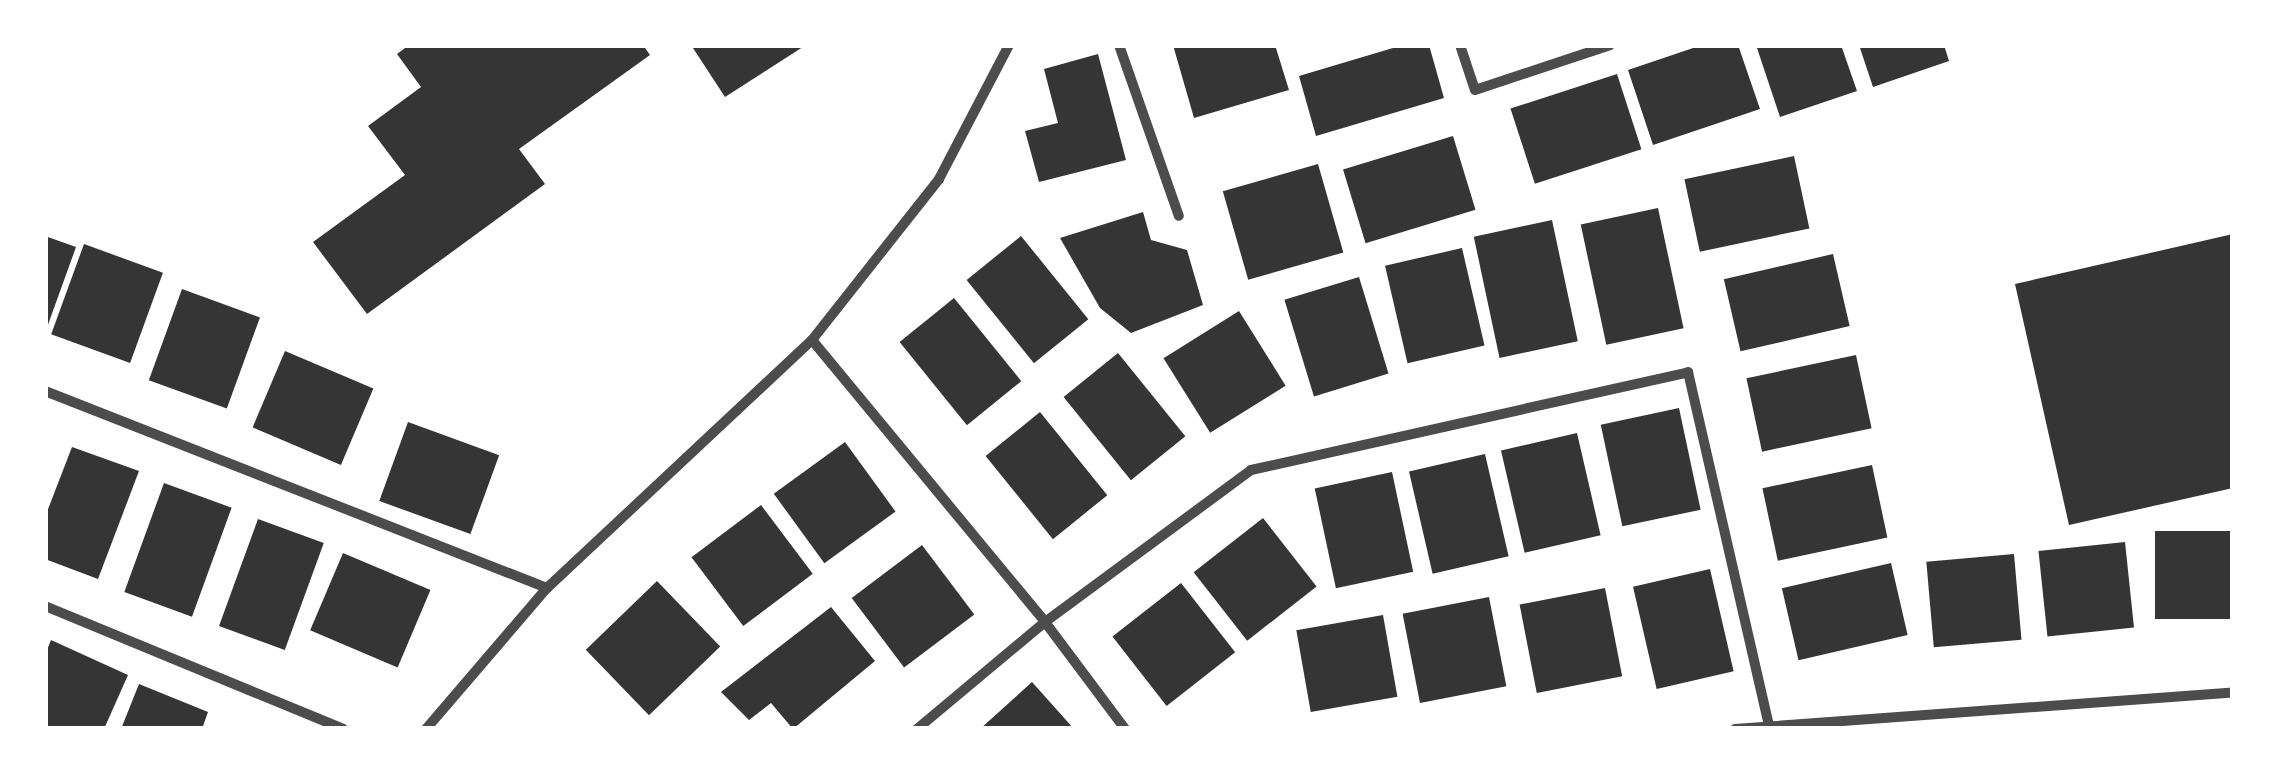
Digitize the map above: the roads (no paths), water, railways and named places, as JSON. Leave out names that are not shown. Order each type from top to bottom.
[{"type":"street","points":[[426,729],[547,588],[812,340],[939,180],[1009,45]]},
{"type":"street","points":[[1119,45],[1179,216]]},
{"type":"street","points":[[1460,45],[1475,90],[1610,45]]},
{"type":"street","points":[[812,340],[1046,622],[1125,729]]},
{"type":"street","points":[[916,729],[1046,622],[1251,470],[1688,372],[1768,726]]},
{"type":"street","points":[[45,391],[547,588]]},
{"type":"street","points":[[45,606],[343,729]]},
{"type":"street","points":[[1734,729],[2233,692]]}]
